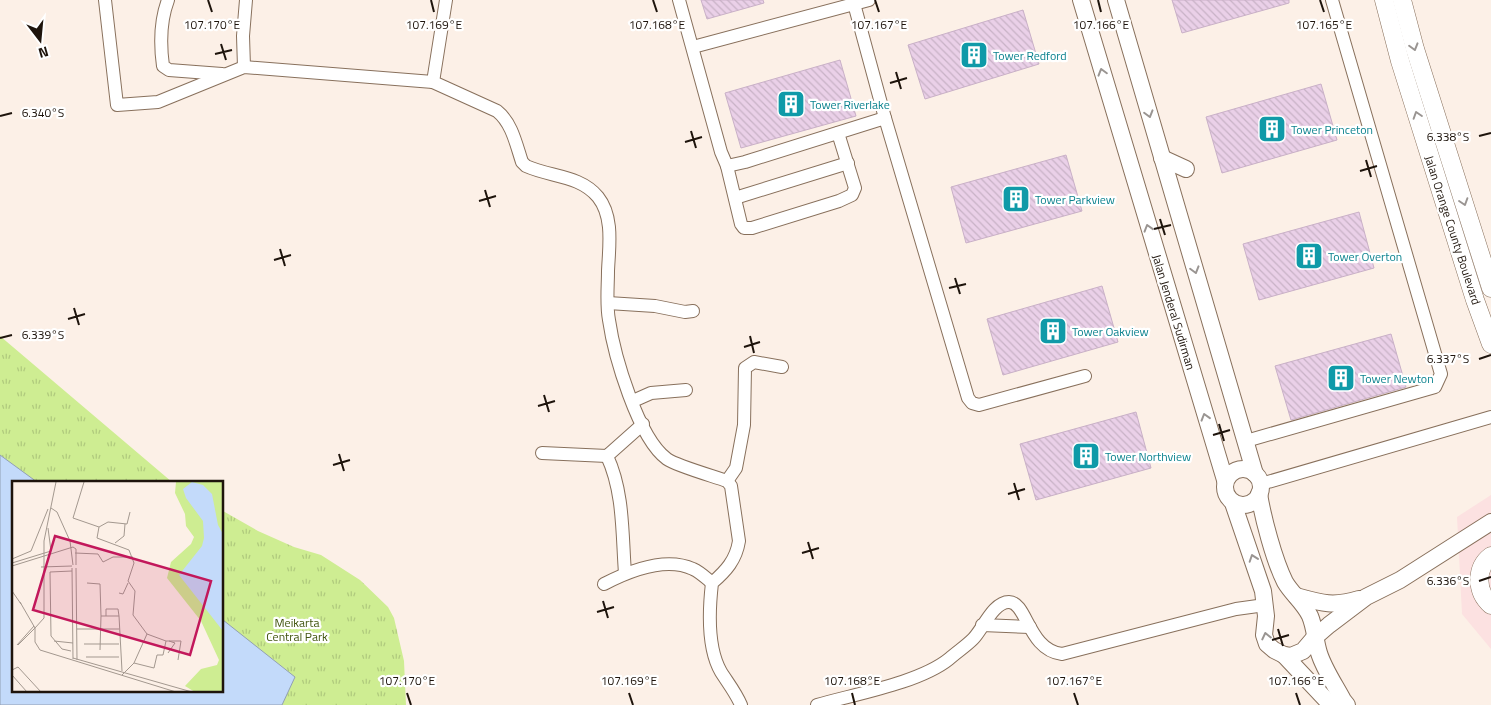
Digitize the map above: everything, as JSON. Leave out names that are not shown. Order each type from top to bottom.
[{"type":"main road","name":"Jalan Orange County Boulevard","points":[[1384,0],[1400,61],[1475,300],[1491,344]]},
{"type":"main road","name":"Jalan Orange County Boulevard","points":[[1402,0],[1415,49],[1491,288]]},
{"type":"main road","points":[[1491,556],[1482,565],[1479,582],[1484,596],[1491,605]]},
{"type":"street","points":[[105,0],[117,105],[158,102],[244,67],[433,82],[497,111],[503,116],[509,125],[522,162],[526,166],[575,180],[587,186],[599,198],[606,212],[609,230],[608,320],[622,372],[642,424],[652,442],[668,460],[727,481],[733,494],[738,541],[737,551],[727,570],[712,583],[709,622],[721,672],[732,687],[741,705]]},
{"type":"street","points":[[168,0],[164,9],[160,42],[163,66],[169,70],[225,74]]},
{"type":"street","points":[[244,67],[243,36],[246,0]]},
{"type":"street","points":[[433,82],[446,0]]},
{"type":"street","points":[[679,0],[721,152],[727,166],[741,224],[744,228],[752,228],[839,201],[852,195],[855,188],[838,133]]},
{"type":"street","points":[[693,47],[853,2],[869,0]]},
{"type":"street","name":"Jalan Jenderal Sudirman","points":[[1081,0],[1226,480]]},
{"type":"street","points":[[1116,0],[1246,441],[1258,484],[1262,510],[1280,569],[1309,614],[1315,628],[1314,638],[1320,655],[1347,705]]},
{"type":"street","points":[[1246,441],[1435,387],[1441,374],[1332,0]]},
{"type":"street","points":[[853,2],[885,118],[968,398],[972,403],[979,405],[1085,376]]},
{"type":"street","points":[[727,166],[885,118]]},
{"type":"street","points":[[1162,158],[1186,169]]},
{"type":"street","points":[[735,198],[848,163]]},
{"type":"street","points":[[608,303],[655,306],[685,312],[692,311]]},
{"type":"street","points":[[727,481],[736,468],[744,425],[745,368],[754,362],[782,367]]},
{"type":"street","points":[[632,401],[651,393],[686,390]]},
{"type":"street","points":[[1258,484],[1491,417]]},
{"type":"street","points":[[542,453],[607,456],[642,424]]},
{"type":"street","points":[[607,456],[615,472],[618,491],[625,573]]},
{"type":"street","points":[[1238,469],[1248,470],[1258,484],[1255,501],[1241,506],[1233,503],[1227,497],[1224,489],[1226,480],[1231,473],[1238,469]]},
{"type":"street","points":[[1233,503],[1259,577],[1265,605],[1264,635],[1267,644],[1284,656],[1332,705]]},
{"type":"street","points":[[1284,656],[1297,654],[1308,646],[1314,638],[1366,598],[1400,580],[1491,522]]},
{"type":"street","points":[[604,584],[625,573],[671,564],[693,568],[712,583]]},
{"type":"street","points":[[1294,593],[1321,603],[1342,604],[1366,598]]},
{"type":"street","points":[[817,705],[928,672],[948,660],[974,638],[1002,603],[1011,602],[1018,606],[1038,641],[1052,653],[1062,654],[1236,609],[1265,605]]},
{"type":"street","points":[[982,626],[1030,627]]},
{"type":"shaded area","points":[[1491,495],[1491,649],[1462,614],[1457,517]]},
{"type":"green space","name":"Meikarta Central Park","points":[[0,336],[171,481],[12,481],[12,692],[224,692],[224,512],[258,531],[294,547],[321,555],[360,580],[388,607],[394,618],[404,661],[406,705],[0,705]]},
{"type":"water","points":[[0,455],[36,481],[12,481],[12,692],[224,692],[224,621],[295,677],[282,705],[0,705]]},
{"type":"building","points":[[701,0],[763,0],[764,3],[707,19]]},
{"type":"building","points":[[1172,0],[1289,0],[1289,3],[1182,33]]},
{"type":"building","name":"Tower Redford","points":[[1023,10],[1039,64],[925,99],[908,45]]},
{"type":"building","name":"Tower Riverlake","points":[[840,60],[856,116],[741,148],[725,93]]},
{"type":"building","name":"Tower Princeton","points":[[1321,84],[1337,140],[1222,173],[1206,117]]},
{"type":"building","name":"Tower Parkview","points":[[1066,155],[1082,211],[966,243],[951,187]]},
{"type":"building","name":"Tower Overton","points":[[1359,212],[1374,268],[1259,300],[1243,244]]},
{"type":"building","name":"Tower Oakview","points":[[1102,286],[1118,342],[1003,375],[987,319]]},
{"type":"building","name":"Tower Newton","points":[[1391,334],[1406,387],[1291,420],[1275,366]]},
{"type":"building","name":"Tower Northview","points":[[1136,412],[1151,468],[1036,500],[1020,444]]},
{"type":"place","name":"Tower Redford","points":[[974,55]]},
{"type":"place","name":"Tower Riverlake","points":[[791,104]]},
{"type":"place","name":"Tower Princeton","points":[[1272,129]]},
{"type":"place","name":"Tower Parkview","points":[[1016,199]]},
{"type":"place","name":"Tower Overton","points":[[1309,256]]},
{"type":"place","name":"Tower Oakview","points":[[1053,331]]},
{"type":"place","name":"Tower Newton","points":[[1341,378]]},
{"type":"place","name":"Tower Northview","points":[[1086,456]]}]
